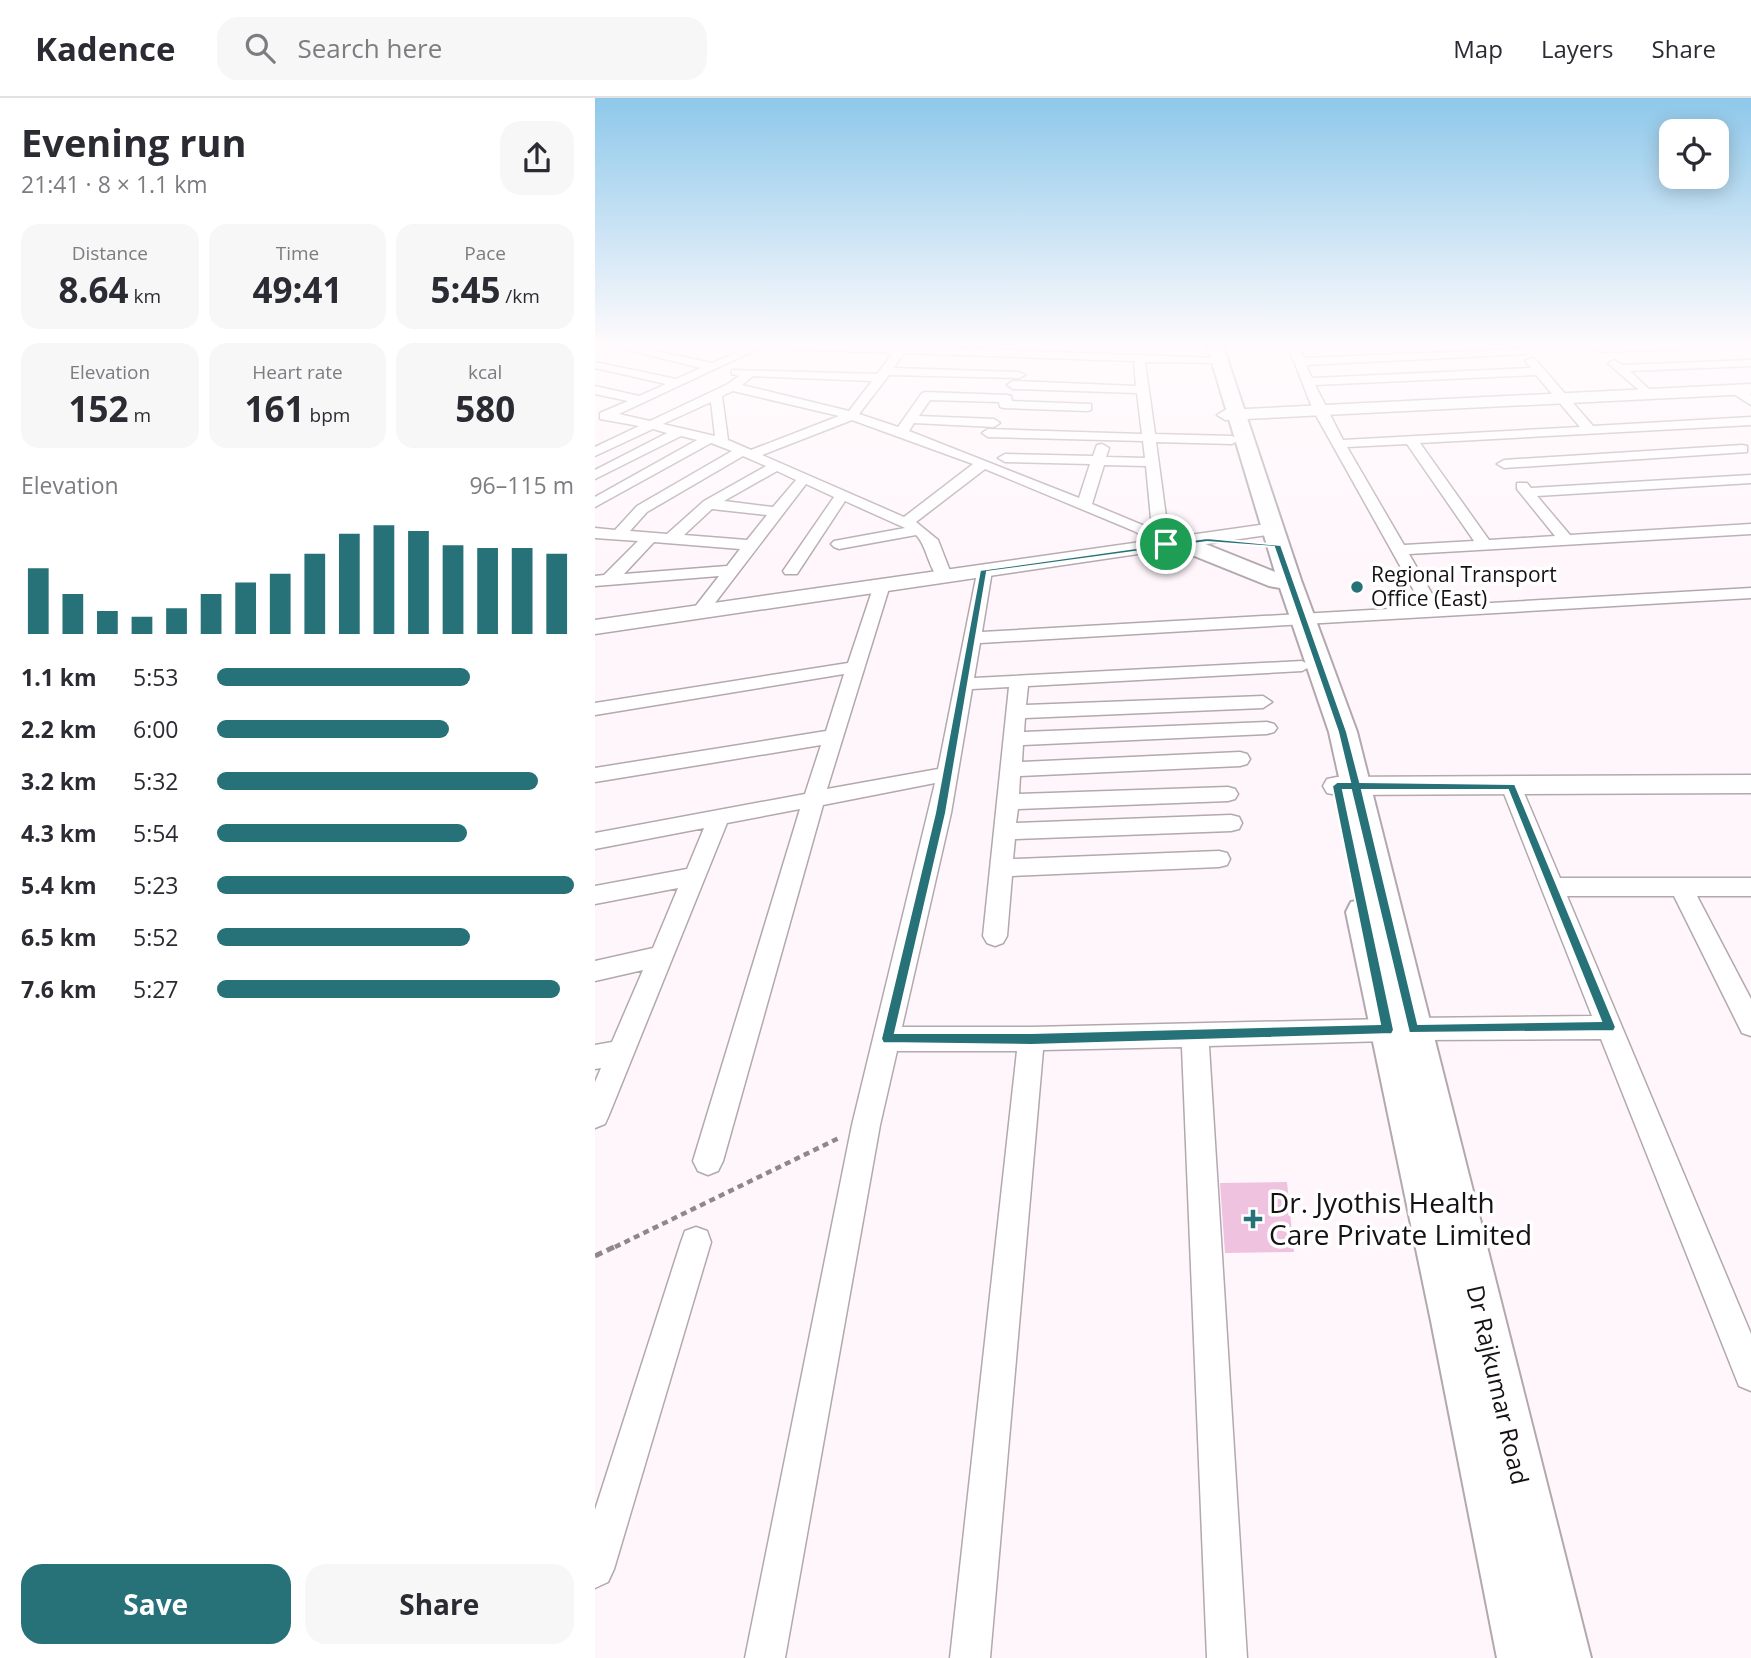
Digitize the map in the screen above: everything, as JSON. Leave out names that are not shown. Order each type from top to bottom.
[{"type":"main road","name":"Dr Rajkumar Road","points":[[1230,419],[1296,619],[1343,732],[1346,786]]},
{"type":"main road","points":[[1169,542],[1283,581]]},
{"type":"main road","name":"Dr Rajkumar Road","points":[[1296,619],[1302,666],[1346,786],[1400,1030],[1455,1321],[1526,1658]]},
{"type":"main road","name":"Dr Rajkumar Road","points":[[1400,1030],[1562,1658]]},
{"type":"street","points":[[611,419],[716,441],[912,526],[930,540],[944,576]]},
{"type":"street","points":[[595,452],[668,419]]},
{"type":"street","points":[[716,419],[716,441]]},
{"type":"street","points":[[603,536],[639,512],[746,453],[844,419]]},
{"type":"street","points":[[859,419],[900,434],[983,446],[1033,420],[1081,422],[1105,438],[1148,439],[1262,419]]},
{"type":"street","points":[[900,434],[910,419],[983,446],[1040,485],[1169,542]]},
{"type":"street","points":[[839,544],[912,526],[983,446],[996,419]]},
{"type":"street","points":[[1040,485],[1058,436],[1082,419]]},
{"type":"street","points":[[1146,419],[1169,542]]},
{"type":"street","points":[[1323,419],[1434,611]]},
{"type":"street","points":[[1581,419],[1590,430]]},
{"type":"street","points":[[1033,420],[1058,436]]},
{"type":"street","points":[[1338,444],[1751,421]]},
{"type":"street","points":[[1712,423],[1747,454]]},
{"type":"street","points":[[595,475],[678,432]]},
{"type":"street","points":[[1481,436],[1566,540]]},
{"type":"street","points":[[1084,506],[1105,438]]},
{"type":"street","points":[[1411,440],[1485,545]]},
{"type":"street","points":[[595,503],[716,441]]},
{"type":"street","points":[[1504,464],[1747,454]]},
{"type":"street","points":[[1005,458],[1154,462]]},
{"type":"street","points":[[671,539],[709,504],[776,466]]},
{"type":"street","points":[[699,612],[804,478]]},
{"type":"street","points":[[1527,492],[1751,479]]},
{"type":"street","points":[[791,571],[842,495]]},
{"type":"street","points":[[709,504],[776,512]]},
{"type":"street","points":[[595,508],[639,512]]},
{"type":"street","points":[[1399,550],[1751,529]]},
{"type":"street","points":[[603,536],[749,545]]},
{"type":"street","points":[[602,581],[650,537]]},
{"type":"street","points":[[595,627],[1169,542],[1268,537]]},
{"type":"street","points":[[602,581],[731,570]]},
{"type":"street","points":[[765,1658],[866,1125],[947,774],[984,570]]},
{"type":"street","points":[[708,1161],[814,799],[882,585]]},
{"type":"street","points":[[972,638],[1751,593]]},
{"type":"street","points":[[963,684],[1302,666]]},
{"type":"street","points":[[595,709],[856,667]]},
{"type":"street","points":[[995,936],[1019,681]]},
{"type":"street","points":[[1016,712],[1263,702]]},
{"type":"street","points":[[1014,739],[1267,728]]},
{"type":"street","points":[[595,775],[835,736]]},
{"type":"street","points":[[1011,769],[1240,759]]},
{"type":"street","points":[[595,841],[947,774]]},
{"type":"street","points":[[1346,786],[1751,785]]},
{"type":"street","points":[[1511,786],[1751,1374]]},
{"type":"street","points":[[1007,802],[1228,794]]},
{"type":"street","points":[[595,1115],[719,818]]},
{"type":"street","points":[[1005,831],[1231,823]]},
{"type":"street","points":[[1001,868],[1219,859]]},
{"type":"street","points":[[595,895],[694,876]]},
{"type":"street","points":[[1553,887],[1751,887]]},
{"type":"street","points":[[1682,889],[1751,1025]]},
{"type":"street","points":[[595,971],[661,956]]},
{"type":"street","points":[[887,1039],[1031,1039],[1610,1027]]},
{"type":"street","points":[[1195,1035],[1227,1658]]},
{"type":"street","points":[[969,1658],[1031,1039]]},
{"type":"street","points":[[595,1057],[621,1052]]},
{"type":"street","points":[[595,1569],[696,1242]]},
{"type":"path","points":[[595,1256],[866,1125]]},
{"type":"building","points":[[1287,1182],[1294,1252],[1225,1253],[1220,1183]]},
{"type":"place","name":"Regional Transport Office (East)","points":[[1357,587]]},
{"type":"place","name":"Dr. Jyothis Health Care Private Limited","points":[[1253,1219]]},
{"type":"route","points":[[1166,544],[984,570],[940,813],[887,1039],[1031,1039],[1387,1030],[1337,786],[1356,786],[1511,786],[1610,1027],[1413,1029],[1356,786],[1343,732],[1277,545],[1207,540],[1166,544]]}]
